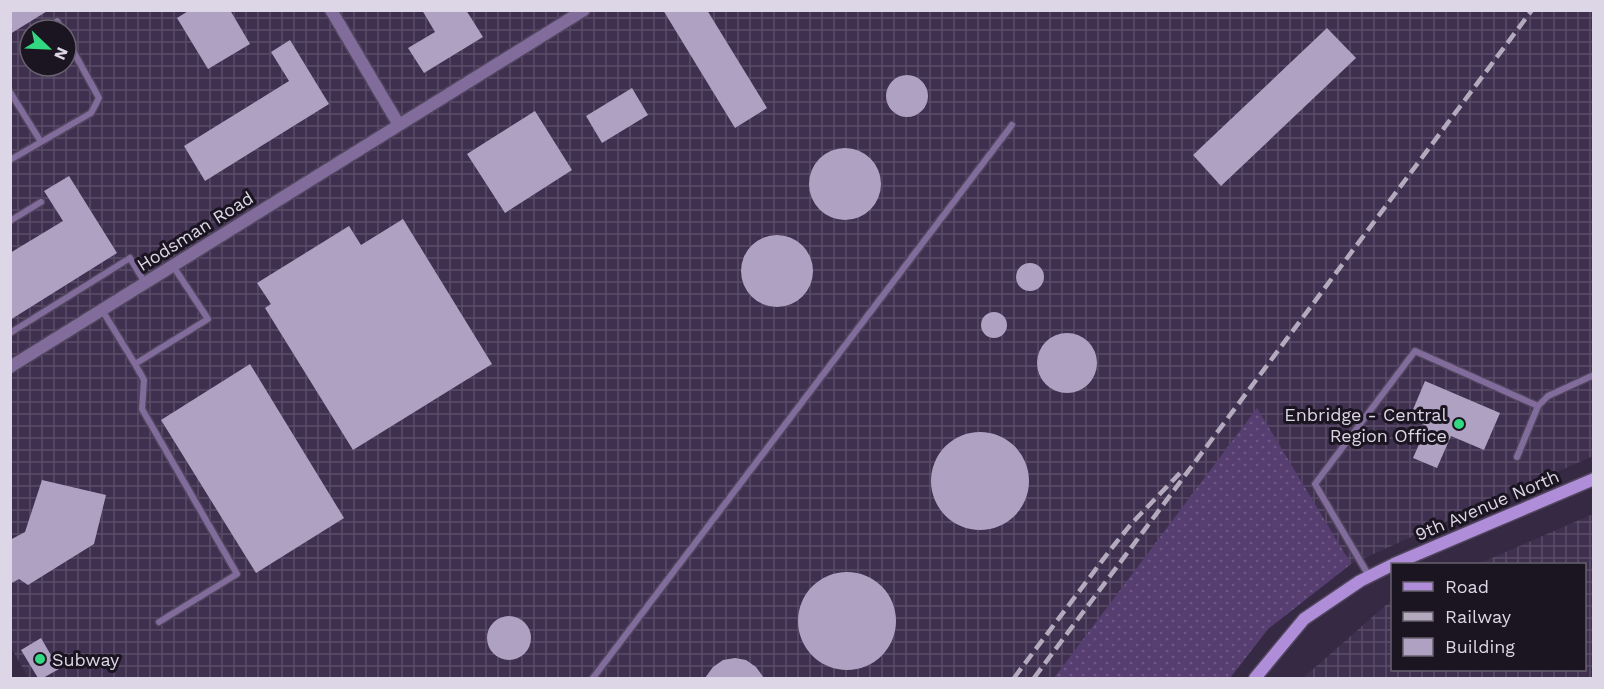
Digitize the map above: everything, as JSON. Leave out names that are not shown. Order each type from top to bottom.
[{"type":"street","points":[[331,10],[399,125]]},
{"type":"street","name":"Hodsman Road","points":[[10,367],[584,10]]},
{"type":"street","name":"9th Avenue North","points":[[1398,563],[1593,479]]},
{"type":"street","name":"9th Avenue North","points":[[1255,678],[1304,619],[1369,576],[1391,566]]},
{"type":"lane","points":[[10,160],[91,113],[99,99],[78,60]]},
{"type":"lane","points":[[10,92],[41,141]]},
{"type":"lane","points":[[593,678],[1011,125]]},
{"type":"lane","points":[[10,221],[41,202]]},
{"type":"lane","points":[[10,333],[130,258],[145,283]]},
{"type":"lane","points":[[135,364],[208,319],[173,266]]},
{"type":"lane","points":[[102,310],[144,380],[142,409],[237,574],[159,622]]},
{"type":"lane","points":[[1369,576],[1315,484],[1415,351],[1539,406]]},
{"type":"lane","points":[[1517,457],[1539,406],[1548,396],[1593,375]]},
{"type":"shaded area","points":[[11,11],[1593,11],[1593,456],[1351,564],[1268,629],[1230,678],[29,678],[11,648]]},
{"type":"shaded area","points":[[1257,408],[1351,564],[1268,629],[1230,678],[1054,678]]},
{"type":"shaded area","points":[[1593,514],[1593,678],[1303,678],[1391,602],[1391,671],[1586,671],[1586,563],[1480,563]]},
{"type":"building","points":[[10,10],[49,10],[36,18],[18,18],[18,29],[10,34]]},
{"type":"building","points":[[190,10],[230,10],[250,44],[208,69],[177,18]]},
{"type":"building","points":[[422,10],[466,10],[483,37],[424,73],[408,48],[435,32]]},
{"type":"building","points":[[663,10],[707,10],[767,108],[735,128]]},
{"type":"building","points":[[1327,28],[1356,58],[1221,186],[1193,155]]},
{"type":"building","points":[[290,40],[329,104],[205,181],[184,146],[289,81],[271,52]]},
{"type":"building","points":[[907,75],[915,76],[922,81],[927,88],[927,104],[922,111],[915,116],[907,117],[899,116],[892,111],[887,104],[886,96],[887,88],[892,81],[899,76]]},
{"type":"building","points":[[632,88],[648,115],[602,143],[586,116]]},
{"type":"building","points":[[535,111],[572,170],[505,213],[467,154]]},
{"type":"building","points":[[845,148],[859,151],[871,158],[878,170],[881,184],[878,198],[871,210],[859,217],[845,220],[831,217],[819,210],[812,198],[809,184],[812,170],[819,158],[831,151]]},
{"type":"building","points":[[69,176],[117,253],[10,320],[10,253],[63,221],[44,191]]},
{"type":"building","points":[[403,219],[492,364],[353,450],[265,308],[271,304],[257,283],[349,226],[361,245]]},
{"type":"building","points":[[777,235],[791,238],[803,245],[810,257],[813,271],[810,285],[803,297],[791,304],[777,307],[763,304],[751,297],[744,285],[741,271],[744,257],[751,245],[763,238]]},
{"type":"building","points":[[1030,263],[1040,267],[1044,277],[1040,287],[1030,291],[1020,287],[1016,277],[1020,267]]},
{"type":"building","points":[[994,312],[1003,316],[1007,325],[1003,334],[994,338],[985,334],[981,325],[985,316]]},
{"type":"building","points":[[1067,333],[1084,338],[1092,346],[1097,363],[1092,380],[1084,388],[1067,393],[1050,388],[1042,380],[1037,363],[1042,346],[1050,338]]},
{"type":"building","points":[[250,364],[344,518],[256,573],[161,420]]},
{"type":"building","name":"Enbridge - Central Region Office","points":[[1425,381],[1500,413],[1484,450],[1451,436],[1437,468],[1413,458],[1427,426],[1409,419]]},
{"type":"building","points":[[980,432],[999,436],[1014,447],[1025,462],[1029,481],[1025,500],[1014,515],[999,526],[980,530],[961,526],[946,515],[935,500],[931,481],[935,462],[946,447],[961,436]]},
{"type":"building","points":[[42,480],[106,495],[94,544],[28,585],[19,579],[10,584],[10,540],[25,532]]},
{"type":"building","points":[[847,572],[866,576],[881,587],[892,602],[896,621],[892,640],[881,655],[866,666],[847,670],[828,666],[813,655],[802,640],[798,621],[802,602],[813,587],[828,576]]},
{"type":"building","points":[[509,616],[525,622],[531,638],[525,654],[509,660],[493,654],[487,638],[493,622]]},
{"type":"building","name":"Subway","points":[[41,638],[59,669],[43,678],[38,678],[21,650]]},
{"type":"building","points":[[735,658],[746,660],[756,667],[764,678],[705,678],[713,667],[723,660]]},
{"type":"railway","points":[[1034,678],[1532,10]]},
{"type":"railway","points":[[1014,678],[1132,523],[1180,473]]},
{"type":"place","name":"Enbridge - Central Region Office","points":[[1459,424]]},
{"type":"place","name":"Subway","points":[[40,659]]}]
